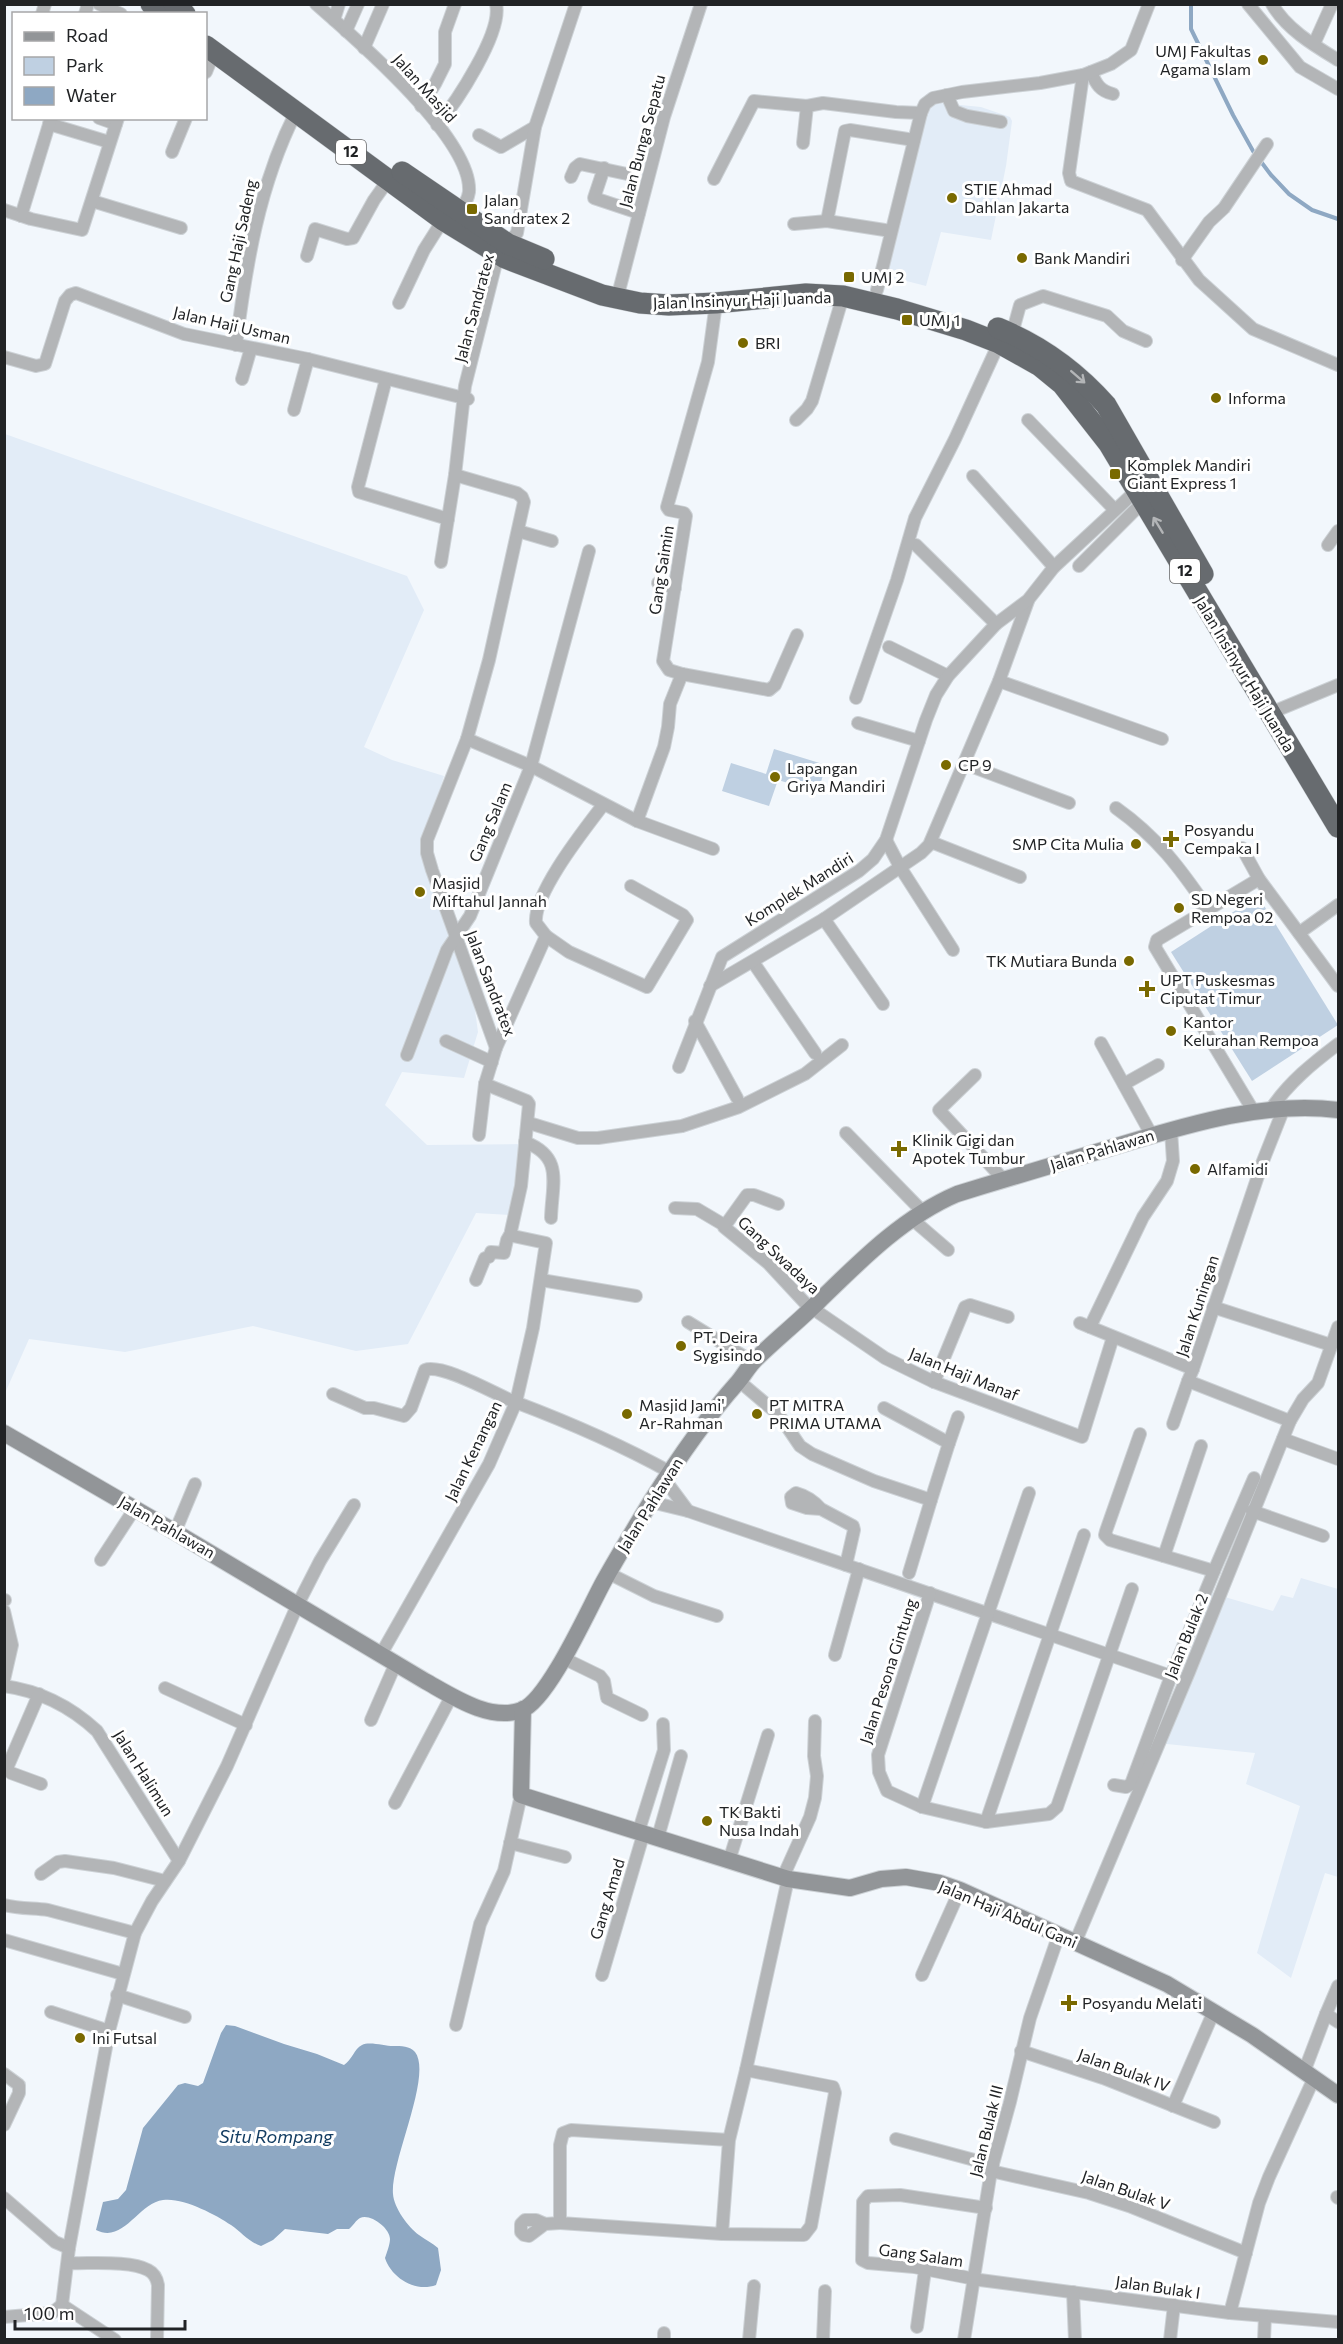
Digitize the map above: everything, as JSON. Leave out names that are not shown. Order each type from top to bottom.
[{"type":"highway","name":"Jalan Insinyur Haji Juanda","points":[[207,30],[451,216]]},
{"type":"highway","name":"Jalan Insinyur Haji Juanda","points":[[208,57],[296,112],[389,179],[451,216],[504,252],[602,295],[630,302],[669,305],[716,303],[789,294],[843,296],[1006,338],[1047,353],[1093,390],[1106,405],[1280,709],[1338,805]]},
{"type":"highway","name":"Jalan Insinyur Haji Juanda","points":[[504,252],[620,287],[669,292],[816,282],[877,290],[967,316],[1006,338],[1062,384],[1095,423],[1338,827]]},
{"type":"main road","name":"Jalan Pahlawan","points":[[4,1433],[135,1508],[395,1665],[452,1695],[493,1712],[504,1713],[523,1709],[537,1698],[563,1658],[608,1573],[667,1476],[694,1435],[726,1394],[753,1362],[812,1309],[856,1265],[918,1216],[957,1194],[1151,1134],[1277,1108],[1338,1110]]},
{"type":"main road","points":[[521,1795],[523,1709]]},
{"type":"main road","name":"Jalan Haji Abdul Gani","points":[[521,1795],[785,1878],[850,1888],[881,1879],[906,1877],[940,1883],[960,1890],[1167,1984],[1214,2011],[1338,2095]]},
{"type":"street","points":[[99,4],[117,12]]},
{"type":"street","name":"Jalan Masjid","points":[[316,4],[364,48],[421,106],[452,146],[467,177],[468,196],[424,250],[399,303]]},
{"type":"street","points":[[334,20],[339,4]]},
{"type":"street","points":[[346,31],[358,4]]},
{"type":"street","points":[[364,48],[383,4]]},
{"type":"street","points":[[421,106],[445,64],[446,29],[455,4]]},
{"type":"street","points":[[437,125],[462,90],[486,48],[494,30],[498,12],[496,4]]},
{"type":"street","name":"Jalan Sandratex","points":[[441,562],[465,402],[504,252],[517,233],[535,128],[576,4]]},
{"type":"street","name":"Jalan Bunga Sepatu","points":[[620,287],[664,117],[701,4]]},
{"type":"street","points":[[877,290],[921,113],[930,100],[946,95],[1087,74],[1111,64],[1131,50],[1149,4]]},
{"type":"street","points":[[1248,4],[1300,67],[1338,89]]},
{"type":"street","points":[[1272,4],[1285,21],[1338,60]]},
{"type":"street","points":[[1314,44],[1332,4]]},
{"type":"street","points":[[1087,74],[1097,86],[1113,94]]},
{"type":"street","points":[[1087,74],[1070,178],[1073,182],[1147,210],[1199,280],[1253,328],[1338,365]]},
{"type":"street","points":[[946,95],[954,111],[967,116],[1001,122]]},
{"type":"street","points":[[714,178],[752,103],[807,106],[823,103],[921,113]]},
{"type":"street","points":[[803,143],[807,106]]},
{"type":"street","name":"Gang Haji Sadeng","points":[[236,345],[242,294],[267,178],[296,112]]},
{"type":"street","points":[[172,152],[185,120]]},
{"type":"street","points":[[21,216],[50,121],[109,142]]},
{"type":"street","points":[[4,210],[80,231],[85,226],[117,121]]},
{"type":"street","points":[[479,135],[501,147],[535,128]]},
{"type":"street","points":[[827,221],[845,131],[914,140]]},
{"type":"street","points":[[1182,260],[1209,222],[1224,208],[1265,146]]},
{"type":"street","points":[[571,177],[575,168],[580,164],[627,174]]},
{"type":"street","points":[[604,168],[594,198],[639,213]]},
{"type":"street","points":[[307,256],[316,229],[347,239],[353,238],[374,200],[389,179]]},
{"type":"street","points":[[92,201],[181,228]]},
{"type":"street","points":[[794,224],[827,221],[891,231]]},
{"type":"street","name":"Jalan Haji Usman","points":[[4,357],[36,366],[45,364],[65,301],[74,293],[184,334],[308,359],[465,402]]},
{"type":"street","points":[[796,420],[812,401],[843,296]]},
{"type":"street","points":[[856,698],[881,631],[918,510],[1006,338],[1020,305],[1043,296],[1107,316],[1123,331],[1146,341]]},
{"type":"street","name":"Gang Saimin","points":[[682,674],[669,670],[663,661],[686,514],[669,510],[667,507],[708,362],[716,303]]},
{"type":"street","points":[[242,379],[251,348]]},
{"type":"street","points":[[294,410],[308,359]]},
{"type":"street","points":[[386,379],[358,487],[359,492],[448,519]]},
{"type":"street","points":[[1028,420],[1115,510]]},
{"type":"street","name":"Jalan Sandratex","points":[[455,475],[520,495],[524,502],[489,660],[467,739],[430,830],[426,846],[429,864],[496,1048]]},
{"type":"street","points":[[973,476],[1053,567]]},
{"type":"street","points":[[1079,567],[1140,495]]},
{"type":"street","name":"Komplek Mandiri","points":[[710,986],[722,957],[859,871],[873,859],[886,840],[936,695],[948,676],[996,624],[1028,600],[1053,567],[1115,510],[1140,495]]},
{"type":"street","points":[[518,531],[552,541]]},
{"type":"street","points":[[1328,545],[1338,531]]},
{"type":"street","points":[[916,545],[996,624]]},
{"type":"street","name":"Gang Salam","points":[[407,1055],[447,950],[470,916],[531,766],[590,551]]},
{"type":"street","points":[[658,583],[675,588]]},
{"type":"street","name":"Komplek Mandiri","points":[[710,986],[753,963],[824,919],[921,853],[931,842],[999,681],[1028,600]]},
{"type":"street","points":[[637,821],[667,734],[671,699],[682,674],[769,690],[775,685],[797,635]]},
{"type":"street","points":[[890,647],[948,676]]},
{"type":"street","points":[[999,681],[1162,739]]},
{"type":"street","points":[[1280,709],[1338,685]]},
{"type":"street","points":[[858,723],[919,741]]},
{"type":"street","points":[[467,739],[531,766],[637,821],[713,849]]},
{"type":"street","points":[[965,764],[1069,803]]},
{"type":"street","points":[[603,804],[571,849],[539,902],[536,923],[546,936],[569,952],[647,987],[687,920],[683,915],[631,886]]},
{"type":"street","points":[[1116,808],[1131,818],[1171,856],[1208,909]]},
{"type":"street","points":[[886,840],[900,867],[953,950]]},
{"type":"street","points":[[931,842],[1020,877]]},
{"type":"street","points":[[1242,848],[1259,879],[1338,986]]},
{"type":"street","points":[[1254,1112],[1155,947],[1157,940],[1259,879]]},
{"type":"street","points":[[1299,933],[1338,905]]},
{"type":"street","points":[[824,919],[883,1004]]},
{"type":"street","name":"Jalan Sandratex","points":[[496,1048],[546,936]]},
{"type":"street","points":[[753,963],[815,1053]]},
{"type":"street","points":[[678,1067],[710,986]]},
{"type":"street","points":[[695,1021],[737,1098]]},
{"type":"street","points":[[447,1041],[492,1062]]},
{"type":"street","points":[[1101,1043],[1151,1134]]},
{"type":"street","name":"Jalan Kuningan","points":[[1171,1130],[1173,1161],[1167,1181],[1143,1217],[1085,1325],[1191,1375],[1281,1094],[1308,1067],[1338,1044]]},
{"type":"street","points":[[529,1124],[578,1138],[598,1138],[682,1126],[739,1107],[805,1074],[842,1045]]},
{"type":"street","points":[[479,1135],[485,1084],[496,1048]]},
{"type":"street","points":[[1124,1084],[1158,1065]]},
{"type":"street","points":[[975,1075],[939,1110],[1003,1179]]},
{"type":"street","points":[[476,1280],[484,1258],[489,1257],[491,1252],[504,1253],[511,1233],[521,1186],[530,1107],[527,1101],[485,1084]]},
{"type":"street","points":[[846,1133],[948,1250]]},
{"type":"street","points":[[525,1142],[543,1150],[552,1164],[550,1218]]},
{"type":"street","name":"Gang Swadaya","points":[[778,1204],[754,1195],[747,1195],[724,1225],[725,1229],[768,1263],[812,1309]]},
{"type":"street","points":[[675,1208],[697,1209],[724,1225]]},
{"type":"street","name":"Jalan Kenangan","points":[[380,1656],[489,1464],[516,1402],[533,1328],[546,1243],[511,1233]]},
{"type":"street","points":[[541,1280],[636,1296]]},
{"type":"street","points":[[934,1382],[965,1307],[970,1305],[1008,1317]]},
{"type":"street","points":[[1213,1307],[1331,1345]]},
{"type":"street","name":"Jalan Haji Manaf","points":[[812,1309],[885,1358],[934,1382],[1082,1437],[1113,1337]]},
{"type":"street","points":[[688,1322],[753,1362]]},
{"type":"street","name":"Jalan Bulak 2","points":[[1075,1943],[1189,1672],[1290,1421],[1303,1399],[1318,1383],[1338,1327]]},
{"type":"street","points":[[333,1394],[368,1409],[376,1408],[404,1416],[411,1408],[425,1370],[429,1368],[454,1375],[572,1425],[667,1476],[688,1511]]},
{"type":"street","points":[[1173,1424],[1191,1375],[1290,1421]]},
{"type":"street","points":[[739,1381],[779,1415],[800,1446],[812,1454],[874,1481],[931,1500]]},
{"type":"street","points":[[884,1408],[949,1443]]},
{"type":"street","name":"Jalan Pesona Gintung","points":[[909,1573],[958,1417]]},
{"type":"street","points":[[1140,1434],[1106,1535],[1110,1540],[1214,1571]]},
{"type":"street","points":[[1283,1439],[1338,1456]]},
{"type":"street","points":[[1164,1556],[1201,1446]]},
{"type":"street","points":[[1114,1785],[1126,1787],[1131,1784],[1171,1676],[1254,1478]]},
{"type":"street","points":[[175,1532],[195,1484]]},
{"type":"street","points":[[922,1807],[1029,1493]]},
{"type":"street","name":"Jalan Pesona Gintung","points":[[651,1502],[688,1511],[1171,1676]]},
{"type":"street","points":[[4,2317],[52,2313],[62,2305],[69,2248],[109,2031],[135,1933],[179,1861],[246,1725],[297,1606],[320,1561],[354,1506]]},
{"type":"street","points":[[101,1560],[135,1508]]},
{"type":"street","points":[[821,1509],[853,1526],[846,1565]]},
{"type":"street","points":[[1252,1511],[1323,1536]]},
{"type":"street","points":[[986,1822],[1084,1535]]},
{"type":"street","points":[[835,1655],[859,1569]]},
{"type":"street","points":[[608,1573],[654,1596],[717,1616]]},
{"type":"street","name":"Jalan Pesona Gintung","points":[[930,1593],[878,1755],[879,1772],[887,1791],[922,1807],[986,1822],[1054,1811],[1111,1655],[1132,1589]]},
{"type":"street","points":[[4,1611],[12,1645],[4,1680]]},
{"type":"street","points":[[563,1658],[600,1676],[604,1681],[607,1698],[642,1715]]},
{"type":"street","points":[[371,1720],[395,1665]]},
{"type":"street","name":"Jalan Halimun","points":[[4,1686],[39,1694],[67,1706],[97,1731],[179,1861]]},
{"type":"street","points":[[165,1688],[246,1725]]},
{"type":"street","points":[[39,1694],[7,1770],[41,1784]]},
{"type":"street","points":[[395,1803],[452,1695]]},
{"type":"street","points":[[722,2235],[729,2140],[746,2070],[785,1878],[810,1817],[815,1798],[817,1776],[814,1756],[815,1721]]},
{"type":"street","points":[[647,1833],[664,1750],[663,1724]]},
{"type":"street","points":[[729,1861],[768,1735]]},
{"type":"street","points":[[647,1833],[681,1756]]},
{"type":"street","points":[[456,2025],[480,1924],[504,1871],[521,1795]]},
{"type":"street","name":"Gang Amad","points":[[602,1975],[647,1833]]},
{"type":"street","points":[[510,1843],[565,1857]]},
{"type":"street","points":[[41,1874],[61,1861],[114,1868],[165,1881]]},
{"type":"street","points":[[922,1975],[960,1890]]},
{"type":"street","points":[[4,1905],[24,1910],[35,1908],[48,1910],[135,1933]]},
{"type":"street","name":"Jalan Bulak III","points":[[964,2340],[992,2168],[1011,2102],[1030,2018],[1059,1934]]},
{"type":"street","points":[[4,1940],[123,1974]]},
{"type":"street","points":[[1230,2313],[1259,2203],[1309,2075],[1326,2014],[1338,1986]]},
{"type":"street","points":[[117,1995],[185,2017]]},
{"type":"street","points":[[1173,2106],[1214,2011]]},
{"type":"street","points":[[51,2012],[109,2031]]},
{"type":"street","points":[[1326,2014],[1338,2022]]},
{"type":"street","name":"Jalan Bulak IV","points":[[1021,2051],[1103,2078],[1214,2122]]},
{"type":"street","points":[[545,2224],[560,2223],[722,2235],[807,2234],[835,2089],[831,2086],[746,2070]]},
{"type":"street","points":[[4,2073],[19,2085],[19,2093],[4,2125]]},
{"type":"street","points":[[560,2223],[560,2145],[563,2133],[567,2130],[729,2140]]},
{"type":"street","name":"Jalan Bulak V","points":[[896,2139],[1129,2206],[1246,2253]]},
{"type":"street","name":"Gang Salam","points":[[974,2279],[864,2262],[861,2255],[863,2202],[868,2196],[900,2195],[986,2208]]},
{"type":"street","points":[[4,2198],[55,2242],[69,2248]]},
{"type":"street","points":[[68,2263],[130,2265],[151,2271],[157,2278],[158,2285],[157,2340]]},
{"type":"street","points":[[917,2327],[925,2270]]},
{"type":"street","name":"Jalan Bulak I","points":[[974,2279],[1230,2313],[1338,2322]]},
{"type":"street","points":[[749,2340],[754,2286]]},
{"type":"street","points":[[823,2340],[825,2291]]},
{"type":"street","points":[[1073,2292],[1075,2340]]},
{"type":"street","points":[[62,2305],[115,2340]]},
{"type":"street","points":[[1170,2340],[1174,2305]]},
{"type":"street","points":[[1264,2340],[1265,2316]]},
{"type":"shaded area","name":"STIE Ahmad Dahlan Jakarta","points":[[930,102],[981,107],[1010,117],[1012,121],[1006,166],[991,240],[941,232],[926,286],[883,275]]},
{"type":"shaded area","points":[[5,434],[407,576],[424,610],[364,747],[392,760],[444,776],[424,840],[470,974],[478,1032],[464,1078],[402,1072],[385,1105],[427,1145],[527,1144],[510,1215],[476,1213],[408,1344],[356,1351],[253,1326],[125,1352],[29,1339],[5,1393]]},
{"type":"shaded area","points":[[1301,1578],[1338,1589],[1338,1877],[1325,1873],[1291,1978],[1257,1953],[1300,1806],[1246,1784],[1255,1753],[1157,1743],[1211,1593],[1273,1611],[1281,1595],[1293,1598]]},
{"type":"green space","name":"Lapangan Griya Mandiri","points":[[774,749],[826,765],[818,792],[778,780],[769,806],[722,791],[731,763],[766,774]]},
{"type":"green space","points":[[1258,896],[1338,1025],[1252,1081],[1171,952]]},
{"type":"water","name":"Situ Rompang","points":[[226,2025],[235,2026],[344,2065],[357,2049],[365,2044],[405,2047],[415,2052],[419,2063],[419,2079],[398,2162],[393,2194],[396,2205],[406,2222],[415,2232],[438,2248],[441,2270],[436,2285],[420,2287],[398,2277],[385,2258],[390,2239],[387,2230],[374,2220],[364,2217],[357,2220],[349,2229],[337,2229],[328,2234],[285,2229],[273,2240],[261,2246],[207,2211],[179,2201],[163,2200],[146,2208],[115,2232],[106,2233],[96,2230],[103,2202],[118,2199],[126,2190],[143,2128],[178,2085],[185,2083],[198,2086],[203,2083]]},
{"type":"waterway","points":[[1191,4],[1191,29],[1253,151],[1289,194],[1312,210],[1338,219]]},
{"type":"place","name":"UMJ Fakultas Agama Islam","points":[[1263,60]]},
{"type":"place","name":"STIE Ahmad Dahlan Jakarta","points":[[952,198]]},
{"type":"place","name":"Jalan Sandratex 2","points":[[472,209]]},
{"type":"place","name":"Bank Mandiri","points":[[1022,258]]},
{"type":"place","name":"UMJ 2","points":[[849,277]]},
{"type":"place","name":"UMJ 1","points":[[907,320]]},
{"type":"place","name":"BRI","points":[[743,343]]},
{"type":"place","name":"Informa","points":[[1216,398]]},
{"type":"place","name":"Komplek Mandiri Giant Express 1","points":[[1115,474]]},
{"type":"place","name":"CP 9","points":[[946,765]]},
{"type":"place","name":"Lapangan Griya Mandiri","points":[[775,777]]},
{"type":"place","name":"Posyandu Cempaka I","points":[[1171,839]]},
{"type":"place","name":"SMP Cita Mulia","points":[[1136,844]]},
{"type":"place","name":"Masjid Miftahul Jannah","points":[[420,892]]},
{"type":"place","name":"SD Negeri Rempoa 02","points":[[1179,908]]},
{"type":"place","name":"TK Mutiara Bunda","points":[[1129,961]]},
{"type":"place","name":"UPT Puskesmas Ciputat Timur","points":[[1147,989]]},
{"type":"place","name":"Kantor Kelurahan Rempoa","points":[[1171,1031]]},
{"type":"place","name":"Klinik Gigi dan Apotek Tumbur","points":[[899,1149]]},
{"type":"place","name":"Alfamidi","points":[[1195,1169]]},
{"type":"place","name":"PT. Deira Sygisindo","points":[[681,1346]]},
{"type":"place","name":"Masjid Jami' Ar-Rahman","points":[[627,1414]]},
{"type":"place","name":"PT MITRA PRIMA UTAMA","points":[[757,1414]]},
{"type":"place","name":"TK Bakti Nusa Indah","points":[[707,1821]]},
{"type":"place","name":"Posyandu Melati","points":[[1069,2003]]},
{"type":"place","name":"Ini Futsal","points":[[80,2038]]}]
